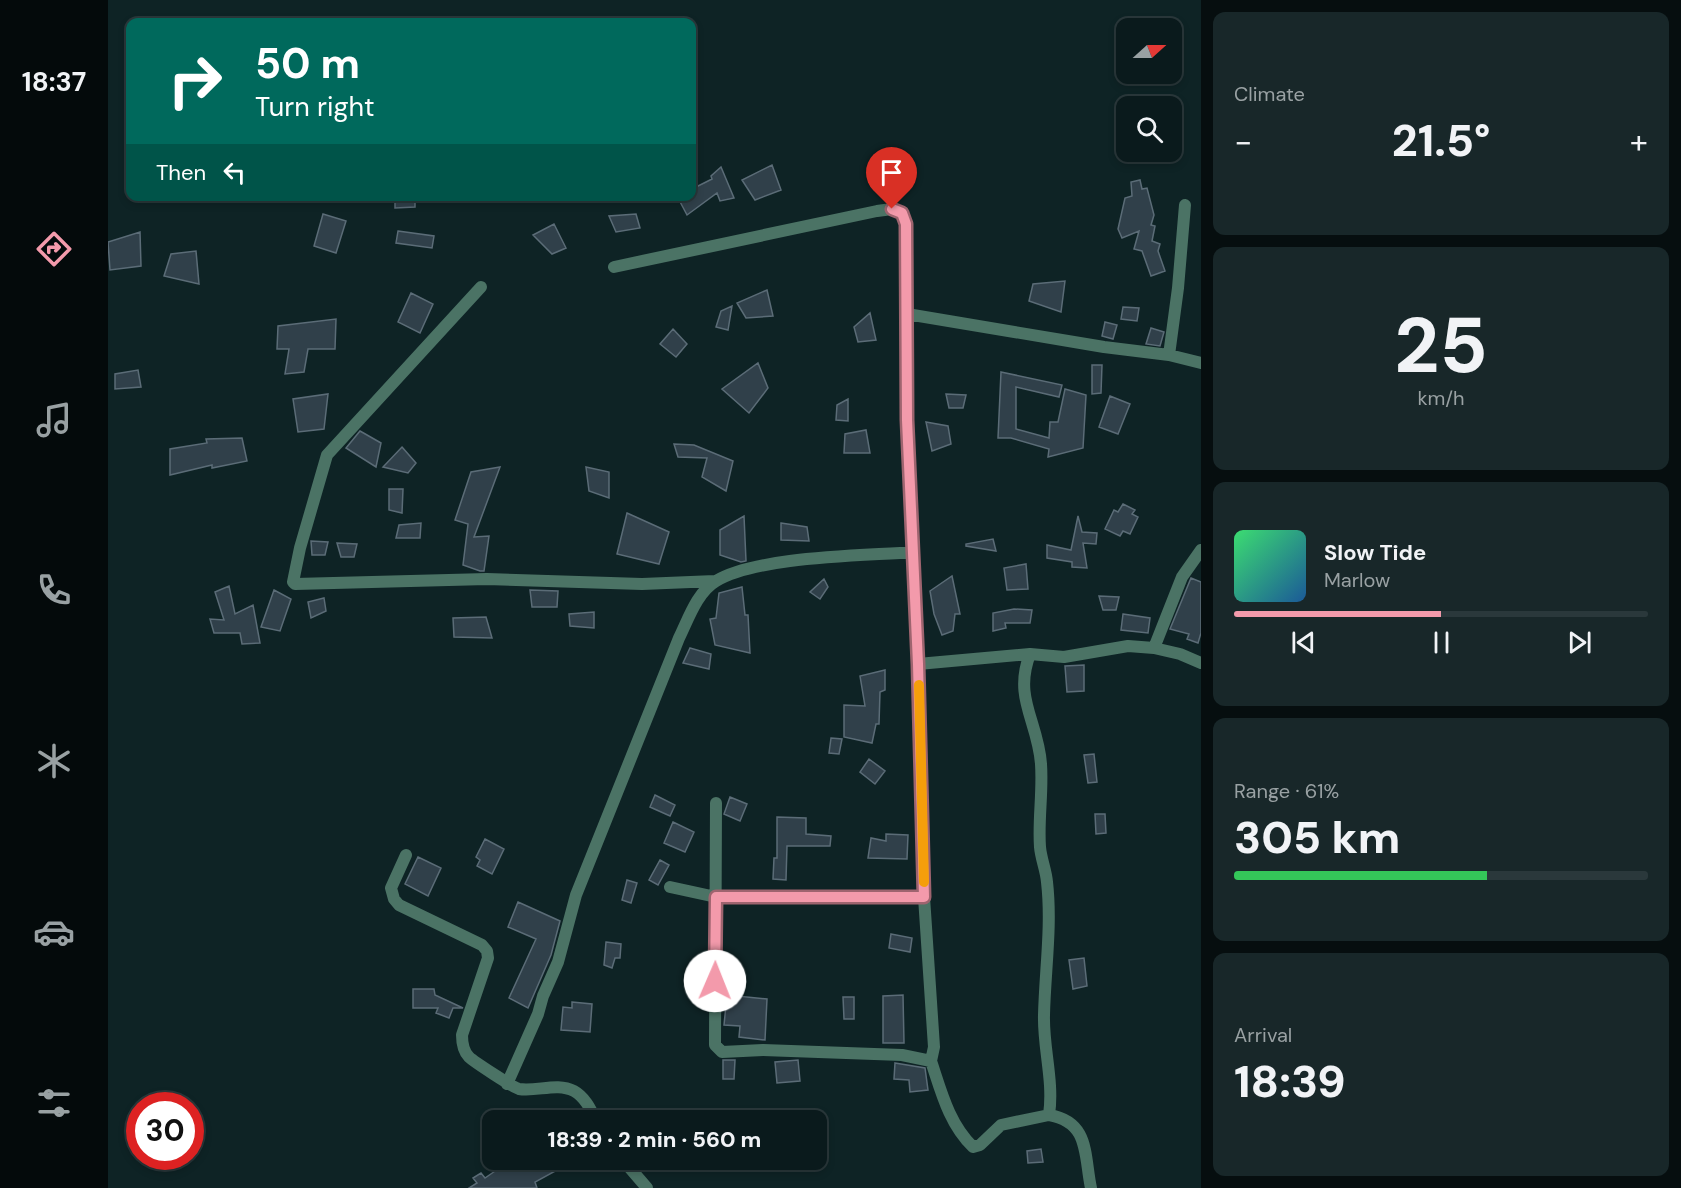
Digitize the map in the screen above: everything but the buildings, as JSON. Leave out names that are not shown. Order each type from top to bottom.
[{"type":"street","points":[[1169,355],[1178,288],[1185,205]]},
{"type":"street","points":[[614,267],[892,209],[902,213],[906,224],[907,420],[918,664],[924,897],[933,1036],[931,1060],[945,1105],[964,1139],[973,1147],[980,1145],[1001,1125],[1049,1115],[1064,1117],[1075,1125],[1082,1135],[1091,1188]]},
{"type":"street","points":[[481,287],[327,455],[300,548],[293,582],[295,584],[487,579],[642,584],[715,581],[747,570],[784,562],[914,552]]},
{"type":"street","points":[[907,314],[1104,347],[1169,355],[1201,363]]},
{"type":"street","points":[[1154,648],[1182,577],[1201,550]]},
{"type":"street","points":[[507,1084],[538,1014],[558,962],[576,895],[679,638],[699,598],[715,581]]},
{"type":"street","points":[[918,664],[1030,654],[1064,657],[1128,646],[1154,648],[1180,654],[1201,663]]},
{"type":"street","points":[[1030,654],[1022,680],[1023,694],[1040,746],[1042,767],[1040,848],[1047,883],[1048,964],[1044,1028],[1051,1100],[1049,1115]]},
{"type":"street","points":[[716,803],[715,1045],[717,1049],[722,1053],[763,1050],[902,1055],[931,1060]]},
{"type":"street","points":[[406,855],[391,888],[394,899],[399,905],[482,945],[487,951],[488,958],[462,1035],[462,1046],[469,1057],[507,1084],[519,1089],[562,1088],[574,1091],[584,1099],[590,1110]]},
{"type":"street","points":[[670,887],[716,897],[924,897]]},
{"type":"street","points":[[632,1170],[647,1188]]},
{"type":"slow traffic","points":[[919,685],[924,882]]},
{"type":"route","points":[[715,981],[716,897],[924,897],[918,664],[907,420],[906,224],[902,213],[892,209]]}]
